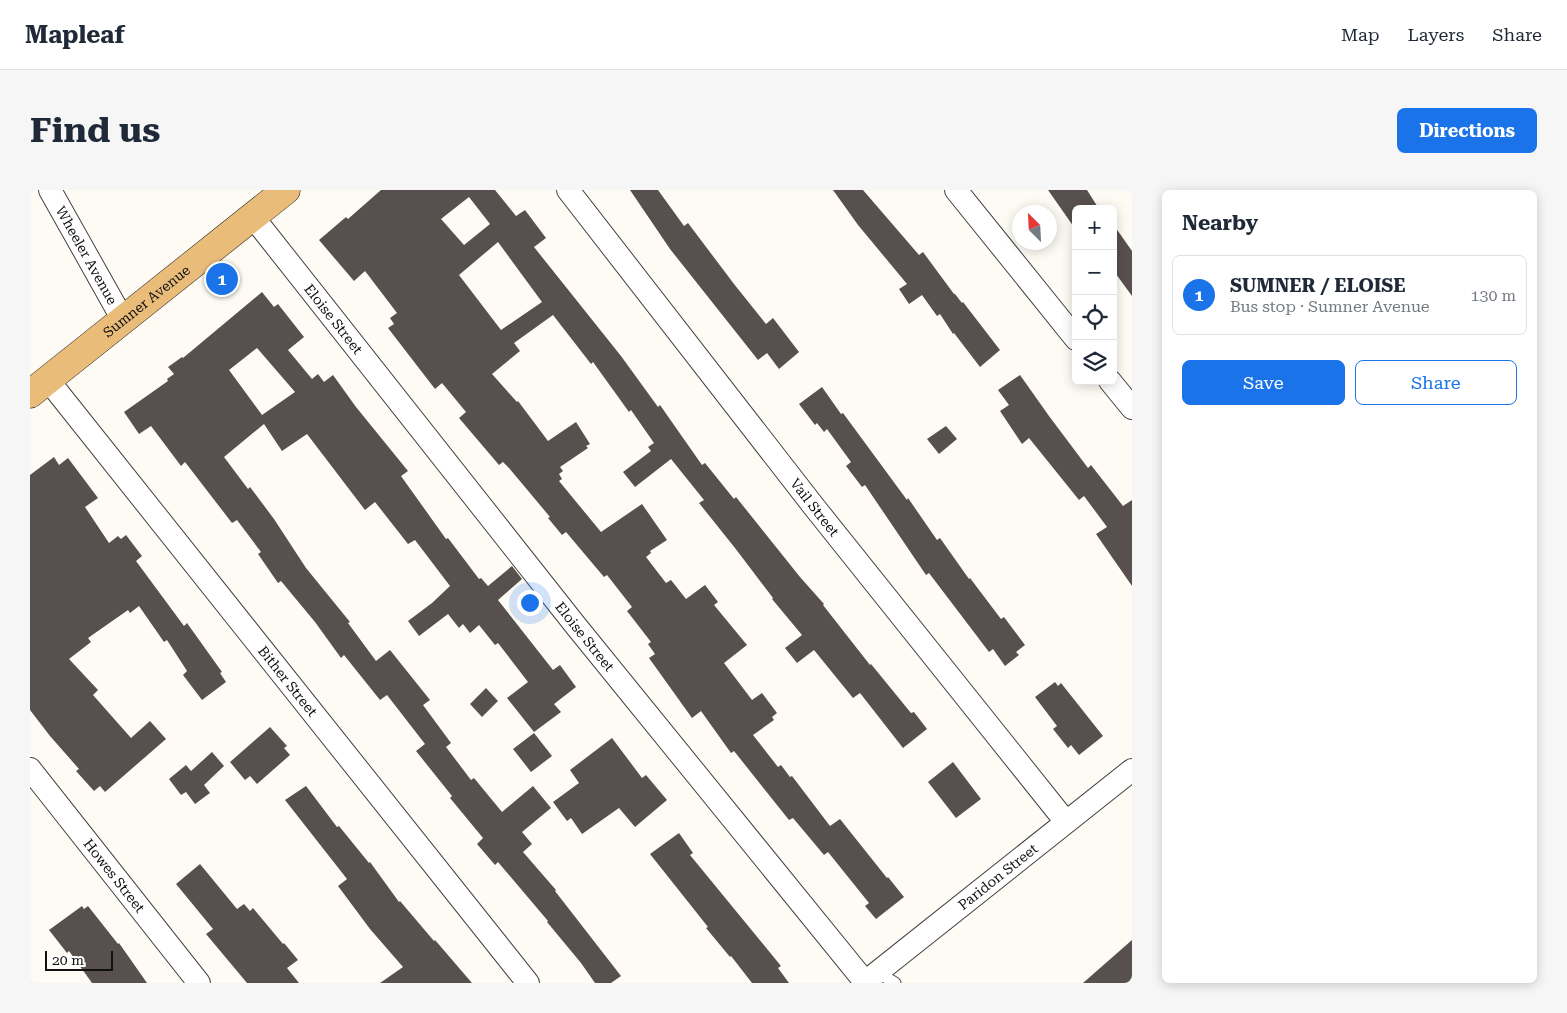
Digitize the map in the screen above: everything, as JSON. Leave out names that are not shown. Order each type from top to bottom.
[{"type":"main road","name":"Sumner Avenue","points":[[39,387],[286,190]]},
{"type":"street","name":"Wheeler Avenue","points":[[50,190],[123,320]]},
{"type":"street","name":"Vail Street","points":[[568,190],[815,508],[1066,822]]},
{"type":"street","points":[[956,190],[1072,334]]},
{"type":"street","name":"Eloise Street","points":[[253,217],[576,626],[875,980]]},
{"type":"street","points":[[1113,385],[1132,408]]},
{"type":"street","name":"Bither Street","points":[[39,387],[528,983]]},
{"type":"street","name":"Howes Street","points":[[30,769],[199,983]]},
{"type":"street","name":"Paridon Street","points":[[875,980],[1132,770]]},
{"type":"building","points":[[381,190],[495,190],[516,216],[525,210],[546,238],[534,247],[621,356],[658,407],[660,405],[702,465],[705,463],[734,499],[736,497],[824,604],[870,665],[911,713],[914,712],[927,729],[903,748],[860,693],[853,698],[814,650],[797,663],[785,648],[802,635],[772,599],[699,503],[704,500],[671,459],[635,487],[623,472],[651,451],[648,447],[654,443],[631,410],[629,412],[593,362],[591,364],[553,315],[514,343],[520,351],[492,374],[518,401],[548,441],[576,422],[590,444],[586,446],[588,448],[560,467],[563,471],[559,474],[562,479],[559,481],[601,532],[642,504],[667,540],[650,551],[651,553],[646,557],[666,583],[671,580],[686,599],[705,585],[718,602],[714,605],[747,645],[724,663],[752,700],[762,693],[777,713],[772,717],[774,720],[753,735],[778,767],[781,765],[790,777],[792,776],[830,826],[840,819],[904,897],[876,919],[865,906],[869,903],[828,852],[824,855],[793,818],[789,820],[734,751],[731,753],[701,711],[692,718],[649,658],[655,654],[648,644],[651,642],[627,611],[632,607],[607,575],[604,577],[566,532],[562,535],[548,518],[550,517],[509,468],[503,462],[499,465],[459,418],[466,412],[442,383],[435,389],[388,328],[394,324],[390,318],[397,313],[365,271],[354,281],[319,240],[346,217],[348,219]],"holes":[[[469,197],[490,224],[464,245],[441,219]],[[498,242],[542,302],[501,330],[459,275]]]},
{"type":"building","points":[[630,190],[658,190],[684,226],[688,223],[766,324],[773,318],[799,352],[779,369],[767,353],[758,360],[670,249]]},
{"type":"building","points":[[833,190],[863,190],[919,255],[923,252],[954,294],[963,302],[1000,350],[980,367],[953,334],[940,314],[937,316],[922,295],[909,304],[899,289],[907,284],[858,225]]},
{"type":"building","points":[[1048,190],[1087,190],[1096,205],[1072,205],[1072,224]]},
{"type":"building","points":[[1117,230],[1132,251],[1132,296],[1117,275]]},
{"type":"building","points":[[262,292],[274,307],[278,304],[304,337],[288,350],[312,379],[318,374],[324,382],[333,375],[356,407],[408,471],[401,476],[446,539],[448,538],[479,579],[481,578],[488,586],[512,566],[522,579],[498,600],[553,670],[560,665],[576,687],[554,704],[561,712],[534,732],[507,698],[528,682],[498,643],[495,645],[479,625],[470,633],[463,624],[459,628],[448,614],[419,636],[408,621],[432,603],[450,586],[415,540],[408,544],[375,502],[365,510],[307,434],[282,451],[264,424],[224,457],[274,519],[306,568],[350,622],[348,623],[376,661],[390,650],[430,700],[423,705],[451,743],[446,747],[471,780],[474,778],[502,812],[533,786],[551,808],[522,832],[532,844],[523,852],[556,890],[621,976],[611,983],[595,983],[548,921],[498,862],[495,865],[477,844],[483,838],[450,798],[452,796],[416,751],[425,744],[387,695],[380,700],[344,655],[341,658],[315,622],[281,581],[278,583],[258,554],[261,552],[237,520],[232,523],[185,462],[181,466],[151,426],[139,434],[124,412],[168,381],[167,379],[174,374],[168,367],[183,358]],"holes":[[[257,348],[295,392],[262,415],[229,370]]]},
{"type":"building","points":[[1020,375],[1088,468],[1091,465],[1123,506],[1132,500],[1132,586],[1096,534],[1107,527],[1084,496],[1079,500],[1029,438],[1022,444],[1000,411],[1009,405],[998,390]]},
{"type":"building","points":[[822,387],[907,500],[908,498],[937,540],[940,538],[969,579],[1001,619],[1004,617],[1025,645],[1016,652],[1019,655],[1005,666],[993,649],[989,652],[929,573],[926,575],[865,485],[862,487],[846,466],[851,462],[827,429],[824,432],[817,423],[815,425],[799,404]]},
{"type":"building","points":[[946,426],[957,439],[939,454],[927,439]]},
{"type":"building","points":[[54,457],[59,465],[68,458],[98,498],[85,507],[109,543],[118,536],[121,539],[126,535],[142,556],[136,561],[184,626],[187,623],[222,672],[220,673],[226,682],[202,700],[183,675],[187,671],[167,640],[164,642],[139,606],[130,613],[128,610],[88,638],[91,642],[69,659],[98,690],[93,695],[131,738],[150,721],[166,739],[105,792],[100,786],[94,791],[76,771],[79,769],[30,710],[30,475]]},
{"type":"building","points":[[1055,682],[1058,686],[1061,683],[1103,736],[1079,755],[1071,745],[1068,748],[1053,729],[1057,726],[1035,697]]},
{"type":"building","points":[[486,688],[498,701],[482,717],[470,704]]},
{"type":"building","points":[[270,727],[287,746],[284,748],[290,755],[257,784],[250,776],[245,780],[230,762]]},
{"type":"building","points":[[534,733],[552,756],[531,772],[513,749]]},
{"type":"building","points":[[612,738],[642,778],[646,775],[667,800],[635,827],[619,808],[582,834],[571,818],[567,821],[553,802],[579,783],[570,770]]},
{"type":"building","points":[[212,752],[224,766],[204,785],[210,793],[195,804],[186,792],[181,795],[169,779],[186,765],[191,771]]},
{"type":"building","points":[[953,762],[981,799],[956,818],[928,782]]},
{"type":"building","points":[[306,786],[337,827],[339,826],[370,862],[399,902],[472,983],[380,983],[403,967],[370,929],[338,886],[347,879],[285,800]]},
{"type":"building","points":[[679,833],[693,853],[690,855],[781,966],[778,968],[789,983],[752,983],[706,928],[708,927],[650,854]]},
{"type":"building","points":[[200,864],[237,909],[244,904],[250,911],[253,908],[284,943],[298,960],[287,968],[299,983],[247,983],[206,934],[213,929],[176,884]]},
{"type":"building","points":[[82,906],[84,909],[88,906],[119,943],[147,983],[92,983],[69,951],[67,953],[49,930]]},
{"type":"building","points":[[1132,940],[1132,983],[1083,983]]},
{"type":"place","name":"SUMNER / ELOISE","points":[[222,279]]}]
